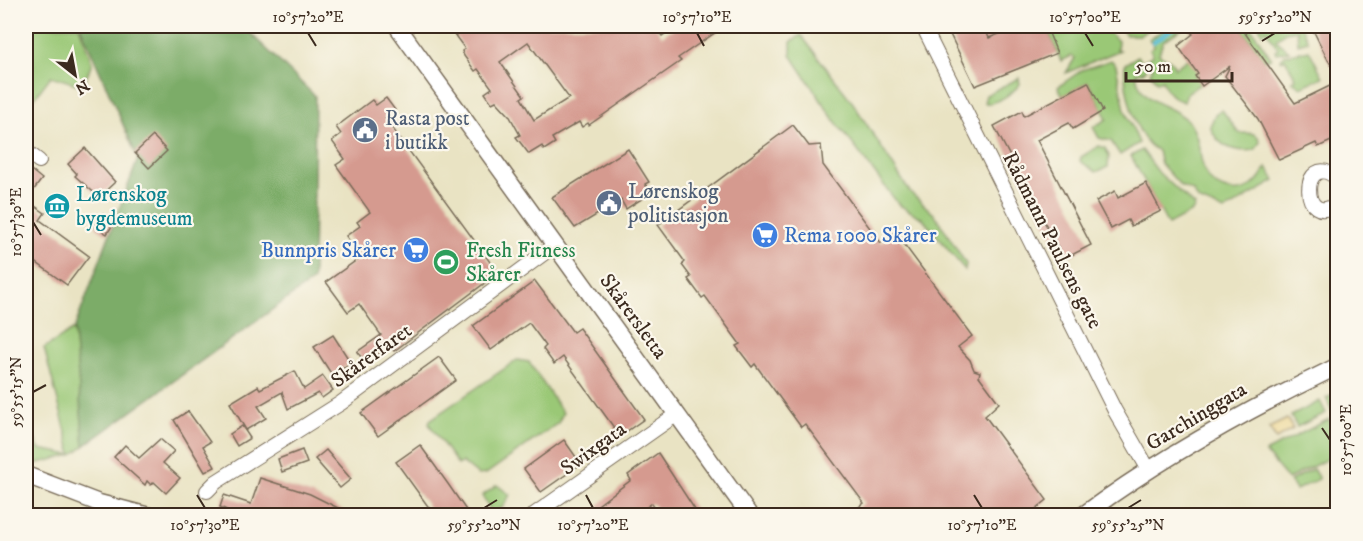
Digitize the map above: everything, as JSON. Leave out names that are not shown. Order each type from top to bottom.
[{"type":"street","name":"Skårersletta","points":[[397,26],[750,516]]},
{"type":"street","name":"Rådmann Paulsens gate","points":[[923,26],[1115,411],[1149,470]]},
{"type":"street","points":[[26,151],[39,161]]},
{"type":"street","points":[[1338,178],[1332,174],[1320,173],[1311,179],[1307,190],[1310,200],[1319,207],[1330,207],[1338,202]]},
{"type":"street","name":"Skårerfaret","points":[[207,491],[341,403],[555,245]]},
{"type":"street","name":"Garchinggata","points":[[1082,516],[1149,470],[1275,396],[1338,366]]},
{"type":"street","name":"Swixgata","points":[[532,516],[677,414]]},
{"type":"street","points":[[26,475],[99,503],[149,516]]},
{"type":"green space","points":[[26,26],[79,26],[92,63],[83,86],[51,76],[26,109]]},
{"type":"green space","points":[[80,26],[243,26],[315,96],[313,280],[84,446],[74,329],[138,159]]},
{"type":"green space","points":[[984,26],[1019,26],[989,38]]},
{"type":"green space","points":[[1046,26],[1095,26],[1102,31],[1104,28],[1118,41],[1117,49],[1120,50],[1066,73],[1075,58],[1072,56],[1061,61]]},
{"type":"green space","points":[[1119,26],[1155,26],[1140,35],[1126,35]]},
{"type":"green space","points":[[1169,26],[1186,26],[1163,41],[1159,54],[1170,60],[1175,68],[1190,57],[1201,72],[1195,76],[1200,84],[1187,93],[1184,102],[1176,99],[1170,94],[1162,80],[1157,82],[1150,73],[1153,67],[1151,65],[1143,72],[1136,73],[1144,92],[1157,103],[1173,110],[1188,121],[1194,130],[1205,171],[1218,187],[1231,191],[1248,188],[1257,181],[1267,167],[1275,181],[1224,211],[1198,200],[1193,191],[1181,186],[1161,164],[1158,151],[1148,143],[1137,126],[1130,104],[1125,64],[1138,56],[1142,62],[1153,55],[1150,49],[1154,46],[1149,39]]},
{"type":"green space","points":[[1240,26],[1250,26],[1271,58],[1264,60]]},
{"type":"green space","points":[[1259,26],[1301,26],[1308,41],[1298,44],[1297,30],[1285,32],[1276,40],[1289,51],[1276,53],[1275,50],[1278,48],[1266,30],[1262,33]]},
{"type":"green space","points":[[801,35],[853,103],[910,192],[936,216],[966,264],[965,270],[922,218],[899,205],[832,117],[791,55],[791,42]]},
{"type":"green space","points":[[1309,50],[1323,77],[1301,87],[1292,81],[1296,78],[1285,59],[1281,61],[1280,59],[1285,55]]},
{"type":"green space","points":[[1111,60],[1116,65],[1125,110],[1139,143],[1120,155],[1111,141],[1099,138],[1093,127],[1107,119],[1088,82],[1063,96],[1058,87],[1082,70]]},
{"type":"green space","points":[[1019,78],[1020,84],[1009,94],[994,102],[984,103],[986,95]]},
{"type":"green space","points":[[1222,110],[1239,133],[1252,133],[1259,138],[1260,142],[1255,150],[1234,149],[1217,139],[1210,126],[1215,115]]},
{"type":"green space","points":[[1099,146],[1105,148],[1109,156],[1108,167],[1096,172],[1080,161],[1081,157]]},
{"type":"green space","points":[[1142,150],[1159,173],[1195,206],[1192,212],[1168,225],[1131,156]]},
{"type":"green space","points":[[74,329],[84,446],[72,455],[44,348]]},
{"type":"green space","points":[[517,360],[529,362],[563,413],[558,423],[486,474],[478,475],[462,462],[458,465],[429,424],[430,420]]},
{"type":"green space","points":[[1337,393],[1337,421],[1326,398]]},
{"type":"green space","points":[[1320,401],[1326,413],[1297,427],[1291,416]]},
{"type":"green space","points":[[26,419],[39,449],[72,455],[26,466]]},
{"type":"green space","points":[[1329,419],[1337,435],[1337,454],[1288,479],[1265,452]]},
{"type":"green space","points":[[1313,469],[1319,479],[1296,490],[1290,481]]},
{"type":"green space","points":[[497,485],[510,495],[503,507],[492,513],[482,496]]},
{"type":"sand","points":[[1287,419],[1293,429],[1276,439],[1269,428]]},
{"type":"building","points":[[448,26],[655,26],[662,36],[677,26],[725,26],[678,58],[681,61],[589,125],[588,123],[582,127],[579,122],[552,138],[555,143],[544,150],[542,146],[529,154],[516,137],[520,135],[509,115],[496,101],[492,103],[485,93],[492,88],[478,69],[475,71],[464,56],[462,51],[465,49]],"holes":[[[528,42],[569,98],[534,120],[521,98],[524,96],[500,62]]]},
{"type":"building","points":[[946,26],[984,26],[989,38],[1019,26],[1046,26],[1057,53],[975,86]]},
{"type":"building","points":[[1197,26],[1240,26],[1295,103],[1338,82],[1338,138],[1318,147],[1316,143],[1279,160],[1258,119],[1225,76],[1230,66],[1202,86],[1195,76],[1198,74],[1178,46],[1193,34],[1190,31]]},
{"type":"building","points":[[1311,26],[1338,26],[1338,76],[1328,60]]},
{"type":"building","points":[[1088,82],[1103,111],[1073,129],[1069,123],[1037,140],[1091,245],[1064,259],[994,126],[1022,111],[1024,116]]},
{"type":"building","points":[[386,98],[395,110],[385,118],[498,273],[394,351],[390,346],[366,363],[357,352],[381,335],[359,304],[348,312],[326,282],[361,257],[346,236],[360,226],[357,222],[370,212],[336,165],[345,159],[332,141],[341,134],[336,127],[372,100],[376,105]]},
{"type":"building","points":[[793,125],[809,146],[821,145],[823,165],[881,243],[895,232],[972,336],[958,347],[970,360],[974,370],[980,372],[979,376],[999,403],[985,416],[1047,500],[1027,516],[847,516],[864,503],[805,424],[801,427],[755,364],[752,367],[736,346],[740,344],[705,296],[702,298],[688,279],[691,277],[682,265],[685,262],[658,225]]},
{"type":"building","points":[[153,136],[167,151],[149,168],[135,153]]},
{"type":"building","points":[[85,148],[115,182],[99,197],[75,176],[77,174],[68,164]]},
{"type":"building","points":[[628,149],[649,182],[645,184],[651,193],[626,209],[621,200],[575,228],[552,197]]},
{"type":"building","points":[[26,166],[42,179],[26,200]]},
{"type":"building","points":[[1146,183],[1161,211],[1131,226],[1128,220],[1111,229],[1096,201],[1115,191],[1118,198]]},
{"type":"building","points":[[26,200],[45,213],[40,220],[89,256],[67,285],[26,255]]},
{"type":"building","points":[[103,214],[115,221],[107,234],[95,226]]},
{"type":"building","points":[[535,281],[573,332],[579,328],[644,419],[620,436],[563,357],[554,364],[543,349],[546,346],[529,323],[491,350],[473,326]]},
{"type":"building","points":[[333,335],[351,363],[332,375],[314,347]]},
{"type":"building","points":[[439,357],[456,380],[378,436],[361,413]]},
{"type":"building","points":[[295,371],[304,389],[323,376],[333,390],[322,398],[318,393],[288,409],[282,392],[258,406],[266,418],[246,430],[230,403],[258,386],[260,389]]},
{"type":"building","points":[[188,411],[210,442],[203,446],[215,467],[205,472],[174,420]]},
{"type":"building","points":[[242,426],[250,438],[237,446],[230,434]]},
{"type":"building","points":[[160,439],[174,451],[163,463],[180,478],[166,493],[154,482],[151,485],[147,481],[145,485],[114,457],[125,445],[139,458]]},
{"type":"building","points":[[564,440],[581,464],[541,492],[524,469]]},
{"type":"building","points":[[420,445],[470,516],[435,516],[396,462]]},
{"type":"building","points":[[302,450],[307,463],[282,472],[278,459]]},
{"type":"building","points":[[326,450],[351,479],[340,488],[315,459]]},
{"type":"building","points":[[658,453],[699,516],[661,516],[652,503],[635,516],[606,516],[598,505],[631,480],[628,475]]},
{"type":"building","points":[[260,478],[310,494],[354,516],[240,516],[220,507],[224,495],[251,504]]},
{"type":"waterway","points":[[1153,42],[1177,26]]},
{"type":"place","name":"Rasta post i butikk","points":[[365,130]]},
{"type":"place","name":"Lørenskog politistasjon","points":[[609,203]]},
{"type":"place","name":"Lørenskog bygdemuseum","points":[[57,206]]},
{"type":"place","name":"Rema 1000 Skårer","points":[[765,235]]},
{"type":"place","name":"Bunnpris Skårer","points":[[416,250]]},
{"type":"place","name":"Fresh Fitness Skårer","points":[[446,262]]}]
